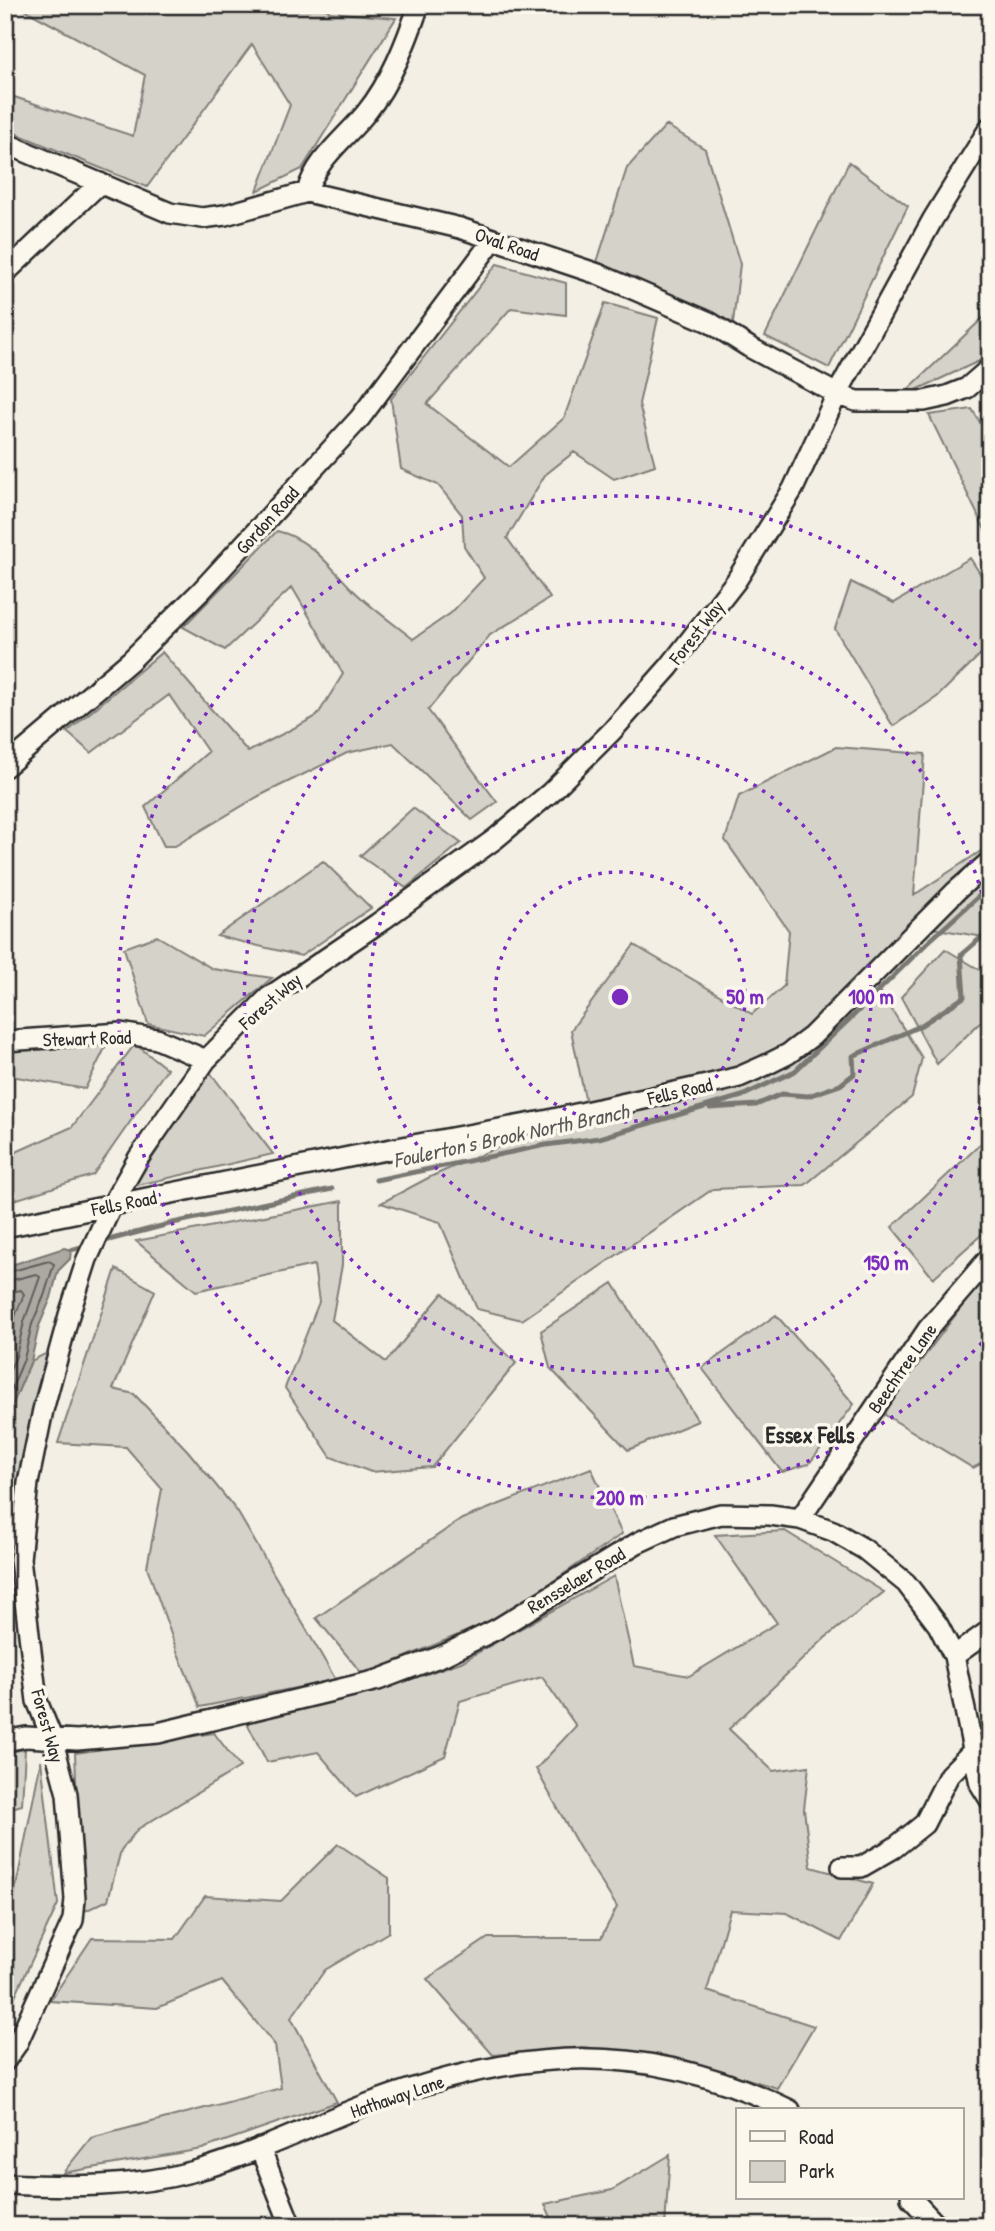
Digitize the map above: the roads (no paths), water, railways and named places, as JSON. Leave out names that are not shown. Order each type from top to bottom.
[{"type":"street","points":[[307,192],[319,166],[366,112],[389,78],[419,5]]},
{"type":"street","name":"Forest Way","points":[[5,2061],[17,2044],[73,1920],[75,1899],[67,1794],[52,1738],[37,1701],[20,1559],[29,1483],[43,1410],[87,1259],[112,1205],[139,1157],[206,1060],[269,996],[377,925],[495,839],[550,793],[612,731],[669,667],[736,581],[793,489],[837,394],[933,219],[990,127]]},
{"type":"street","name":"Oval Road","points":[[5,143],[170,213],[202,218],[226,215],[307,192],[460,228],[598,274],[709,322],[749,347],[837,394],[856,401],[924,401],[947,396],[967,388],[990,368]]},
{"type":"street","points":[[5,273],[100,183]]},
{"type":"street","name":"Gordon Road","points":[[5,767],[130,662],[201,591],[360,418],[493,240]]},
{"type":"street","name":"Fells Road","points":[[5,1227],[354,1156],[550,1120],[739,1077],[788,1054],[813,1036],[956,891],[990,861]]},
{"type":"street","name":"Stewart Road","points":[[5,1041],[121,1033],[157,1039],[206,1060]]},
{"type":"street","name":"Beechtree Lane","points":[[800,1519],[928,1329],[990,1257]]},
{"type":"street","name":"Rensselaer Road","points":[[5,1741],[26,1737],[77,1740],[158,1733],[378,1680],[444,1655],[497,1629],[637,1543],[674,1526],[721,1514],[770,1515],[800,1519],[833,1531],[863,1549],[906,1583],[938,1625],[954,1656],[980,1784],[990,1801]]},
{"type":"street","points":[[954,1656],[990,1630]]},
{"type":"street","points":[[842,1867],[860,1867],[894,1848],[924,1824],[949,1775],[974,1750]]},
{"type":"street","name":"Hathaway Lane","points":[[5,2184],[110,2187],[194,2171],[431,2082],[502,2065],[550,2059],[634,2061],[674,2068],[721,2082],[785,2108]]},
{"type":"street","points":[[260,2148],[290,2226]]},
{"type":"street","points":[[913,2200],[937,2226]]},
{"type":"water","points":[[64,1248],[71,1250],[70,1259],[58,1271],[51,1298],[39,1326],[31,1361],[5,1422],[5,1267]]},
{"type":"waterway","name":"Foulerton's Brook North Branch","points":[[376,1180],[546,1145],[599,1138],[742,1096],[795,1071],[990,886]]},
{"type":"waterway","points":[[710,1108],[756,1105],[782,1094],[808,1096],[840,1085],[854,1074],[853,1056],[920,1026],[964,997],[961,955],[990,930]]},
{"type":"waterway","name":"Foulerton's Brook North Branch","points":[[101,1242],[173,1223],[332,1189]]},
{"type":"waterway","name":"Foulerton's Brook North Branch","points":[[71,1250],[88,1245]]},
{"type":"district","name":"Essex Fells","points":[[810,1435]]}]
